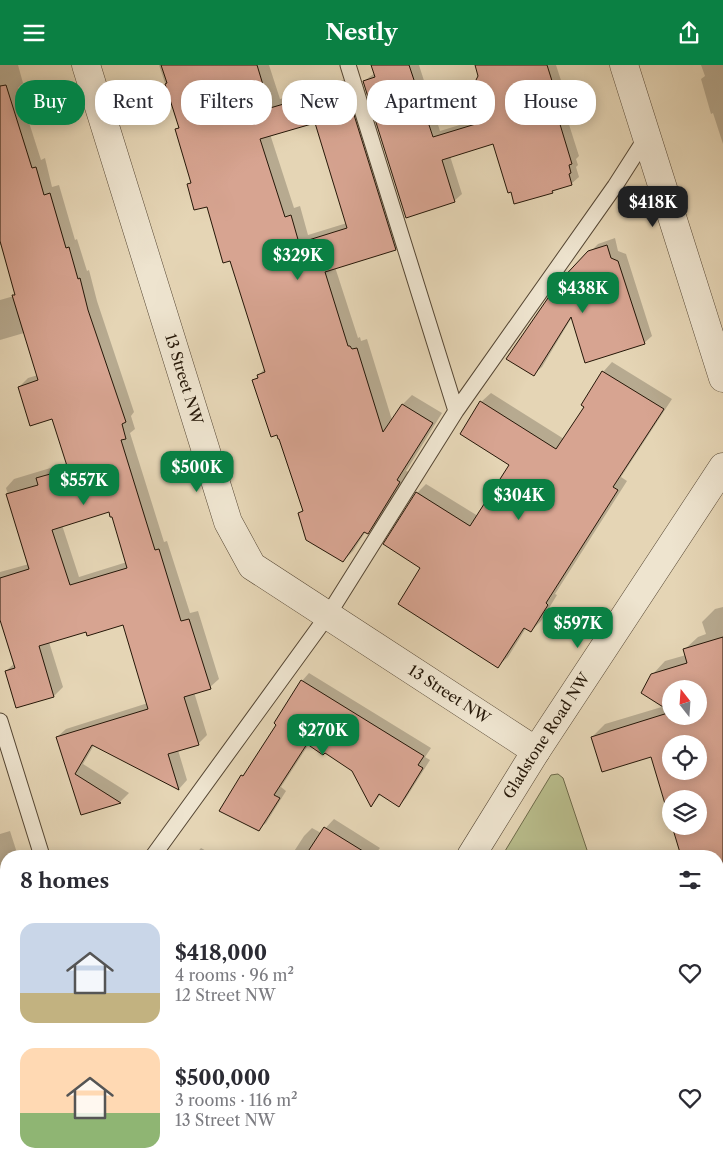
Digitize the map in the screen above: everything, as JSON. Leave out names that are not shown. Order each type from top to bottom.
[{"type":"street","name":"13 Street NW","points":[[86,65],[228,521],[252,566],[536,751]]},
{"type":"street","points":[[624,65],[723,378]]},
{"type":"street","name":"Gladstone Road NW","points":[[475,850],[536,751],[723,467]]},
{"type":"lane","points":[[348,65],[456,411]]},
{"type":"lane","points":[[157,850],[328,615],[456,411],[615,186],[647,136]]},
{"type":"lane","points":[[0,721],[40,850]]},
{"type":"green space","points":[[558,774],[563,778],[587,850],[506,850],[551,775]]},
{"type":"building","points":[[161,65],[257,65],[262,80],[181,80],[181,125],[272,125],[272,107],[282,104],[282,125],[308,125],[260,139],[285,217],[291,215],[299,243],[347,228],[316,125],[357,125],[396,250],[325,272],[348,346],[352,349],[357,348],[383,432],[402,404],[433,423],[397,480],[400,482],[368,534],[364,532],[343,562],[306,540],[298,513],[303,511],[279,439],[277,435],[271,437],[252,380],[258,378],[257,375],[265,372],[230,261],[223,263],[207,207],[194,210],[187,184],[191,183],[175,129],[179,128],[171,103],[171,80],[166,80]]},
{"type":"building","points":[[371,65],[409,65],[414,80],[367,80],[367,94],[363,81],[375,77]]},
{"type":"building","points":[[475,65],[547,65],[552,80],[505,80],[505,125],[560,125],[572,164],[569,165],[571,173],[569,174],[572,185],[552,191],[553,193],[514,204],[511,192],[508,193],[493,144],[442,160],[455,202],[406,218],[377,125],[429,125],[433,137],[472,125],[495,125],[495,80],[476,80],[478,76]]},
{"type":"building","points":[[6,85],[15,114],[15,125],[19,125],[32,168],[36,167],[44,195],[50,193],[66,248],[69,247],[78,279],[80,278],[88,310],[126,422],[122,424],[126,439],[121,440],[155,550],[159,549],[181,621],[189,619],[211,689],[184,697],[199,745],[168,754],[179,790],[92,745],[75,774],[121,803],[81,815],[56,737],[148,709],[123,625],[87,636],[86,632],[39,646],[54,697],[16,708],[5,671],[15,668],[0,620],[0,578],[29,569],[6,494],[38,485],[36,478],[68,469],[52,419],[30,426],[18,387],[38,380],[12,295],[15,295],[0,241],[0,86]],"holes":[[[109,512],[110,517],[112,517],[127,568],[70,585],[52,530]]]},
{"type":"building","points":[[607,245],[611,258],[618,261],[645,344],[585,363],[571,317],[534,376],[506,359],[559,282],[588,251]]},
{"type":"building","points":[[602,371],[664,409],[613,487],[618,490],[546,603],[548,605],[531,632],[524,628],[498,668],[398,604],[420,568],[383,544],[416,492],[470,526],[509,465],[460,434],[480,401],[556,449],[584,407],[581,405]]},
{"type":"building","points":[[723,637],[723,850],[679,850],[675,835],[707,835],[707,790],[662,790],[662,794],[651,757],[602,772],[591,737],[662,715],[662,725],[708,725],[708,680],[662,680],[662,706],[641,693],[651,674],[687,663],[683,649]]},
{"type":"building","points":[[301,680],[424,756],[418,765],[423,768],[399,807],[379,794],[371,807],[352,771],[325,753],[323,755],[307,744],[274,795],[280,798],[259,831],[219,811],[241,775],[243,776],[276,725],[274,723]]},
{"type":"building","points":[[324,827],[361,850],[309,850]]}]
